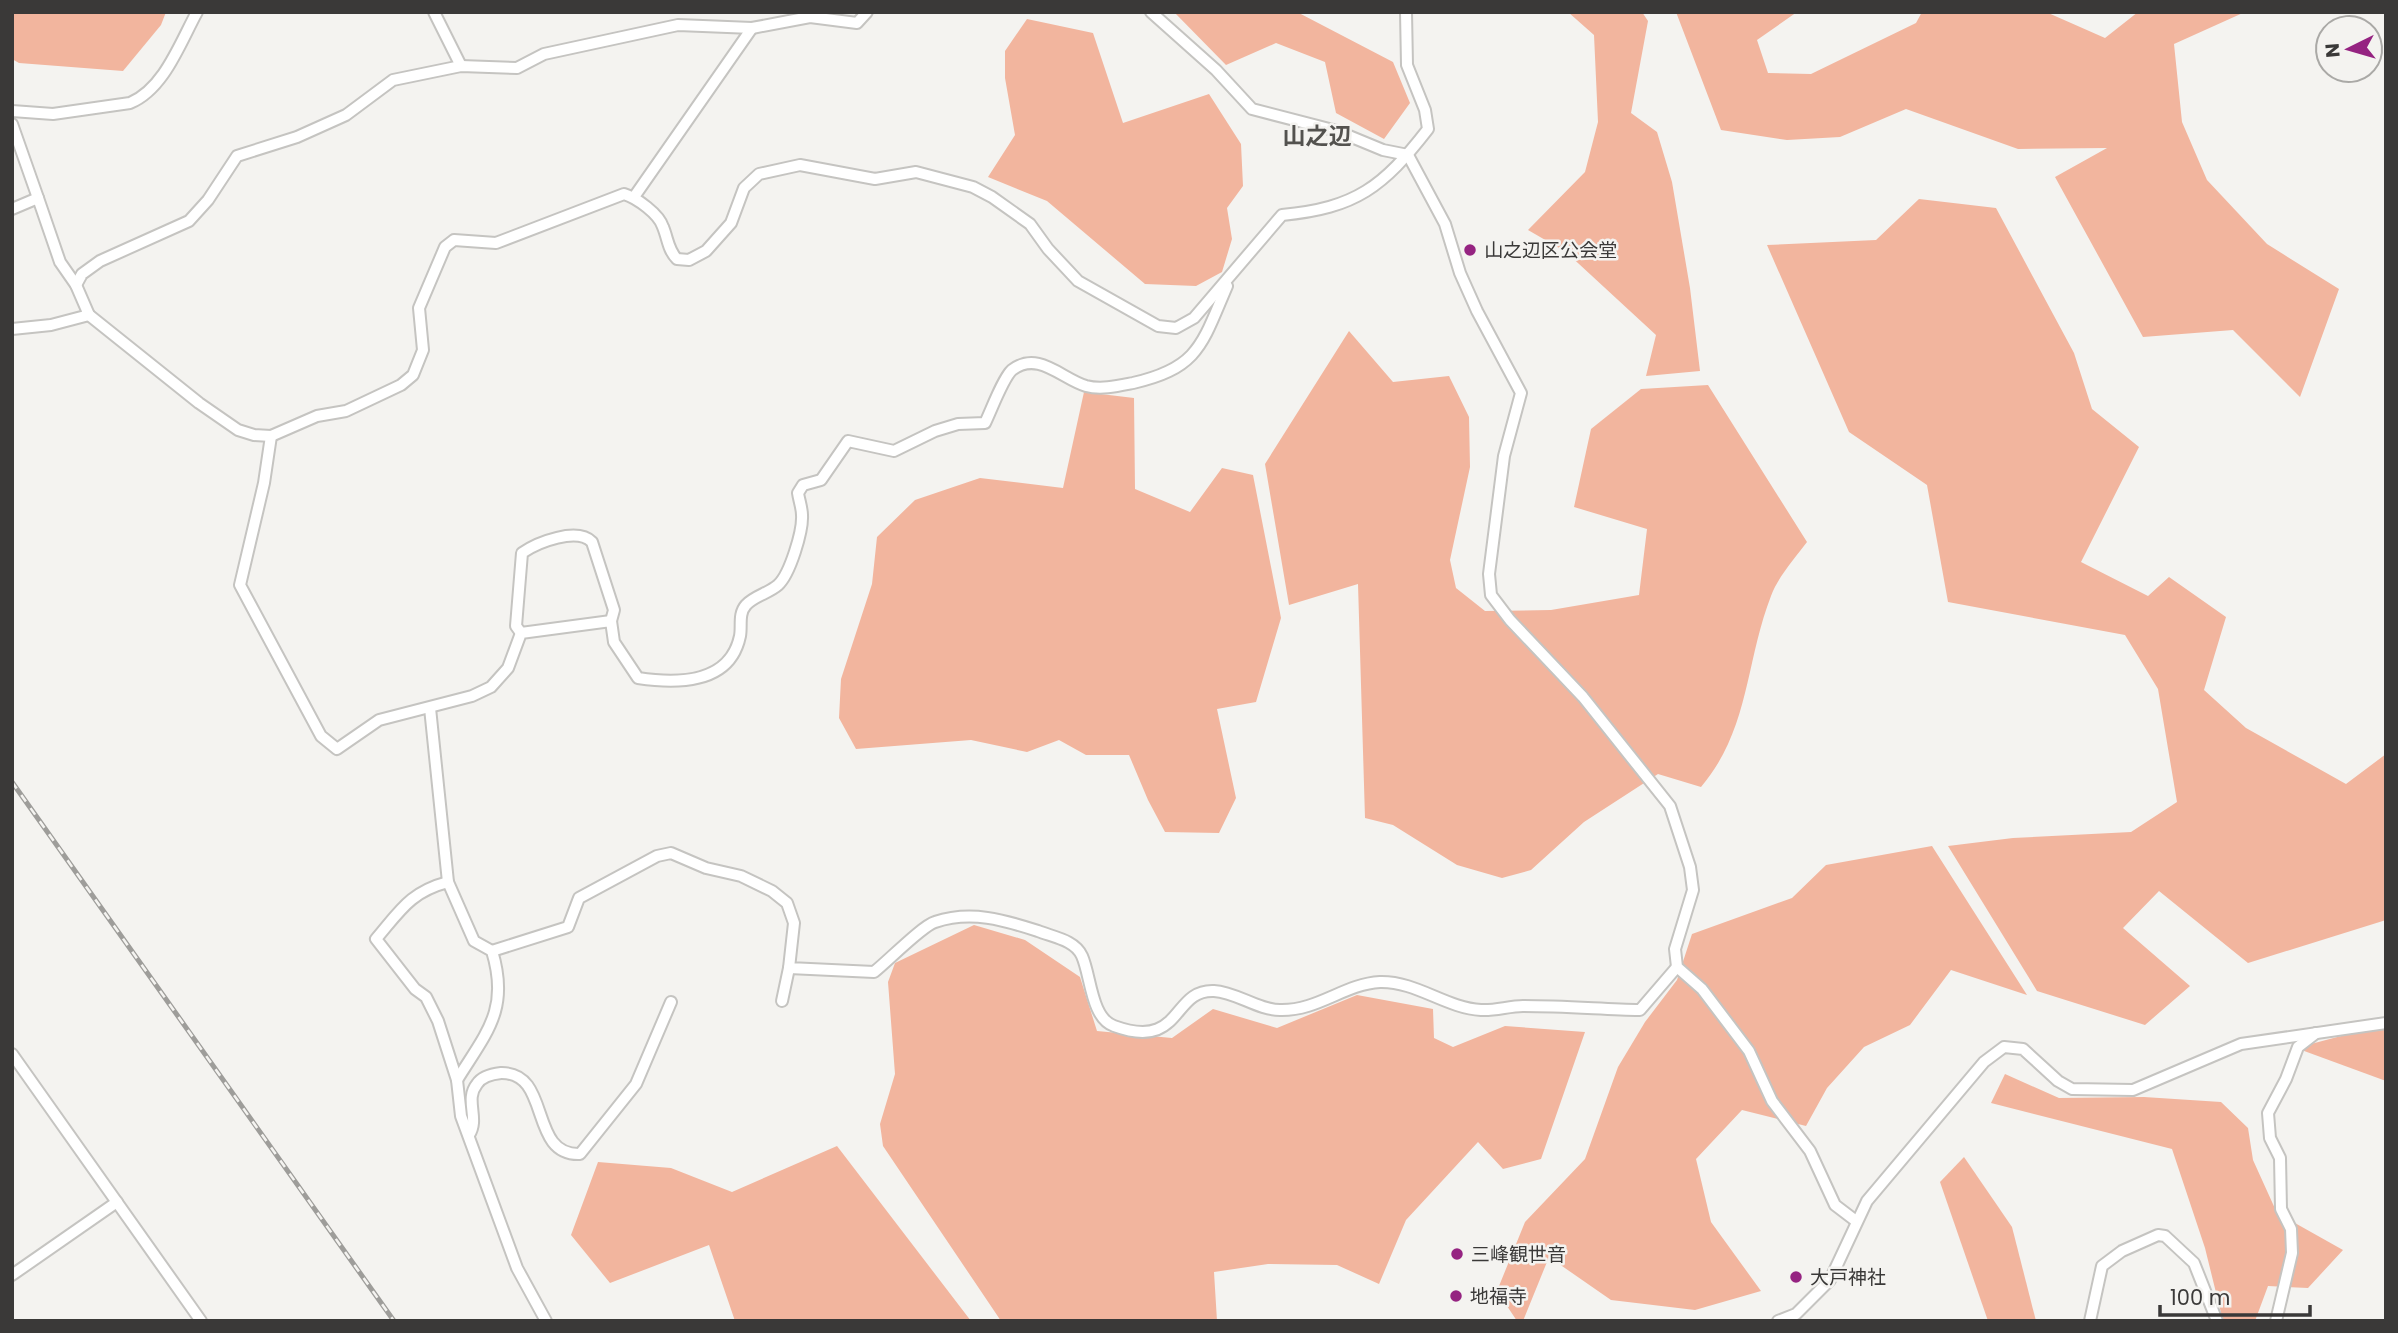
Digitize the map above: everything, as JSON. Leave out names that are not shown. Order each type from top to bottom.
[{"type":"street","points":[[12,111],[52,114],[130,103],[141,98],[155,87],[197,12]]},
{"type":"street","points":[[433,12],[461,66]]},
{"type":"street","points":[[76,285],[82,274],[100,261],[189,221],[208,200],[237,156],[297,137],[346,115],[393,80],[461,66],[517,68],[544,54],[678,25],[752,28],[810,18],[857,23],[867,12]]},
{"type":"street","points":[[1150,12],[1216,70],[1252,110],[1337,131],[1383,150],[1408,155]]},
{"type":"street","points":[[12,124],[60,262],[76,285],[89,315],[199,403],[238,430],[271,436],[317,416],[346,411],[401,385],[414,375],[423,350],[419,308],[444,247],[454,240],[496,243],[614,196],[634,197],[662,223],[670,253],[677,259],[690,260],[706,251],[731,223],[744,188],[759,174],[800,165],[875,178],[916,172],[973,187],[1030,224],[1048,250],[1078,281],[1158,326],[1176,328],[1194,318],[1282,215],[1325,210],[1349,202],[1371,189],[1408,155],[1429,124],[1407,65],[1406,12]]},
{"type":"street","points":[[634,197],[752,28]]},
{"type":"street","points":[[1408,155],[1445,224],[1460,273],[1477,311],[1521,393],[1504,456],[1489,574],[1491,595],[1510,620],[1583,697],[1670,806],[1689,867],[1692,890],[1675,949],[1677,967],[1702,989],[1749,1051],[1772,1101],[1810,1151],[1835,1205],[1856,1222]]},
{"type":"street","points":[[12,208],[38,198]]},
{"type":"street","points":[[521,633],[516,626],[522,553],[531,547],[575,535],[586,536],[592,542],[614,610],[611,621],[614,642],[638,678],[668,682],[698,678],[716,671],[730,663],[737,645],[740,616],[746,605],[776,587],[786,576],[803,515],[797,493],[803,485],[821,481],[848,441],[894,451],[947,428],[985,423],[1010,371],[1023,365],[1045,364],[1086,386],[1113,387],[1163,376],[1181,367],[1196,349],[1230,277]]},
{"type":"street","points":[[12,329],[51,325],[89,315]]},
{"type":"street","points":[[271,436],[264,483],[240,585],[321,736],[337,749],[379,720],[395,713],[430,708],[472,696],[491,687],[508,668],[521,633]]},
{"type":"street","points":[[521,633],[611,621]]},
{"type":"street","points":[[430,708],[447,881],[474,941],[492,951],[500,977],[498,1004],[492,1023],[457,1080]]},
{"type":"street","points":[[492,951],[568,926],[579,898],[657,856],[671,853],[706,868],[741,876],[772,891],[787,903],[794,923],[782,1001]]},
{"type":"street","points":[[447,881],[425,888],[412,896],[376,939],[415,989],[426,997],[438,1021],[457,1080],[461,1116],[517,1268],[546,1321]]},
{"type":"street","points":[[789,968],[874,972],[933,923],[966,916],[1015,922],[1059,937],[1081,953],[1102,1018],[1112,1026],[1151,1034],[1163,1028],[1198,994],[1214,991],[1278,1011],[1323,1004],[1346,989],[1381,982],[1407,986],[1458,1006],[1483,1010],[1520,1006],[1640,1010],[1677,967]]},
{"type":"street","points":[[469,1135],[476,1124],[471,1099],[475,1085],[489,1075],[517,1075],[526,1081],[549,1135],[564,1151],[580,1154],[636,1084],[671,1002]]},
{"type":"street","points":[[1778,1321],[1795,1317],[1830,1280],[1867,1201],[1984,1062],[2004,1047],[2023,1049],[2058,1081],[2072,1089],[2133,1090],[2241,1044],[2386,1023]]},
{"type":"street","points":[[2276,1321],[2292,1253],[2291,1229],[2281,1209],[2280,1158],[2270,1138],[2268,1114],[2286,1079],[2298,1047],[2318,1031]]},
{"type":"street","points":[[12,1054],[201,1321]]},
{"type":"street","points":[[12,1275],[117,1202]]},
{"type":"street","points":[[2090,1321],[2102,1266],[2122,1251],[2158,1235],[2165,1236],[2194,1263],[2217,1321]]},
{"type":"shaded area","points":[[12,12],[166,12],[161,25],[123,71],[19,63],[12,59]]},
{"type":"shaded area","points":[[1174,12],[1297,12],[1393,62],[1410,103],[1384,139],[1336,113],[1325,62],[1276,43],[1226,65]]},
{"type":"shaded area","points":[[1568,12],[1642,12],[1648,21],[1631,113],[1657,132],[1672,182],[1690,288],[1700,371],[1646,376],[1656,335],[1566,252],[1528,230],[1585,172],[1598,122],[1594,35]]},
{"type":"shaded area","points":[[1676,12],[1797,12],[1757,40],[1768,73],[1811,74],[1916,23],[1922,12],[2046,12],[2105,38],[2138,12],[2245,12],[2174,44],[2182,122],[2207,180],[2267,244],[2339,289],[2300,397],[2233,330],[2143,337],[2055,177],[2107,148],[2018,149],[1906,109],[1840,137],[1787,140],[1721,130]]},
{"type":"shaded area","points":[[1027,19],[1093,33],[1123,123],[1209,94],[1241,144],[1243,186],[1227,208],[1232,239],[1222,272],[1196,286],[1145,284],[1047,201],[988,177],[1015,135],[1005,78],[1005,51]]},
{"type":"shaded area","points":[[1919,199],[1996,208],[2074,353],[2092,409],[2139,447],[2081,562],[2148,596],[2169,577],[2226,617],[2204,690],[2246,728],[2346,784],[2386,754],[2386,920],[2248,963],[2159,891],[2123,928],[2190,986],[2145,1025],[2037,991],[1948,846],[2013,838],[2131,832],[2177,802],[2158,689],[2125,635],[1948,602],[1927,485],[1849,432],[1767,245],[1876,240]]},
{"type":"shaded area","points":[[1349,331],[1393,382],[1449,376],[1469,417],[1470,467],[1450,560],[1456,588],[1485,611],[1551,610],[1639,595],[1647,529],[1574,507],[1591,429],[1641,389],[1708,385],[1807,542],[1774,589],[1738,719],[1717,765],[1701,787],[1658,774],[1584,822],[1531,870],[1502,878],[1457,865],[1393,825],[1365,818],[1358,584],[1289,605],[1265,464]]},
{"type":"shaded area","points":[[1084,392],[1134,398],[1135,489],[1190,512],[1222,468],[1253,475],[1281,618],[1256,702],[1217,709],[1236,798],[1219,833],[1165,832],[1129,755],[1086,755],[1059,740],[1027,752],[971,740],[856,749],[839,718],[841,679],[872,584],[877,537],[915,500],[980,478],[1063,488]]},
{"type":"shaded area","points":[[1932,846],[2027,995],[1951,970],[1910,1025],[1864,1047],[1827,1088],[1806,1126],[1742,1110],[1696,1159],[1711,1222],[1761,1291],[1695,1310],[1611,1300],[1549,1257],[1523,1321],[1517,1321],[1497,1291],[1525,1222],[1585,1159],[1618,1067],[1645,1022],[1677,980],[1692,934],[1792,898],[1826,865]]},
{"type":"shaded area","points":[[974,925],[1025,940],[1080,977],[1097,1031],[1172,1038],[1213,1009],[1277,1028],[1357,995],[1433,1009],[1434,1038],[1453,1047],[1505,1026],[1585,1032],[1541,1159],[1503,1169],[1478,1142],[1406,1220],[1379,1284],[1337,1265],[1268,1264],[1214,1272],[1217,1321],[1001,1321],[883,1146],[880,1124],[895,1074],[888,982],[895,963]]},
{"type":"shaded area","points":[[2386,1024],[2386,1081],[2296,1048]]},
{"type":"shaded area","points":[[2005,1074],[2059,1098],[2144,1097],[2221,1102],[2248,1128],[2253,1160],[2277,1213],[2343,1250],[2308,1288],[2268,1286],[2255,1321],[2223,1321],[2205,1248],[2172,1149],[1991,1103]]},
{"type":"shaded area","points":[[837,1146],[971,1321],[735,1321],[709,1245],[610,1283],[571,1235],[598,1162],[671,1168],[732,1192]]},
{"type":"shaded area","points":[[1964,1157],[2012,1227],[2036,1321],[1988,1321],[1940,1182]]},
{"type":"railway","points":[[12,782],[394,1321]]},
{"type":"place","name":"山之辺区公会堂","points":[[1470,250]]},
{"type":"place","name":"三峰観世音","points":[[1457,1254]]},
{"type":"place","name":"大戸神社","points":[[1796,1277]]},
{"type":"place","name":"地福寺","points":[[1456,1296]]},
{"type":"district","name":"山之辺","points":[[1317,136]]}]
